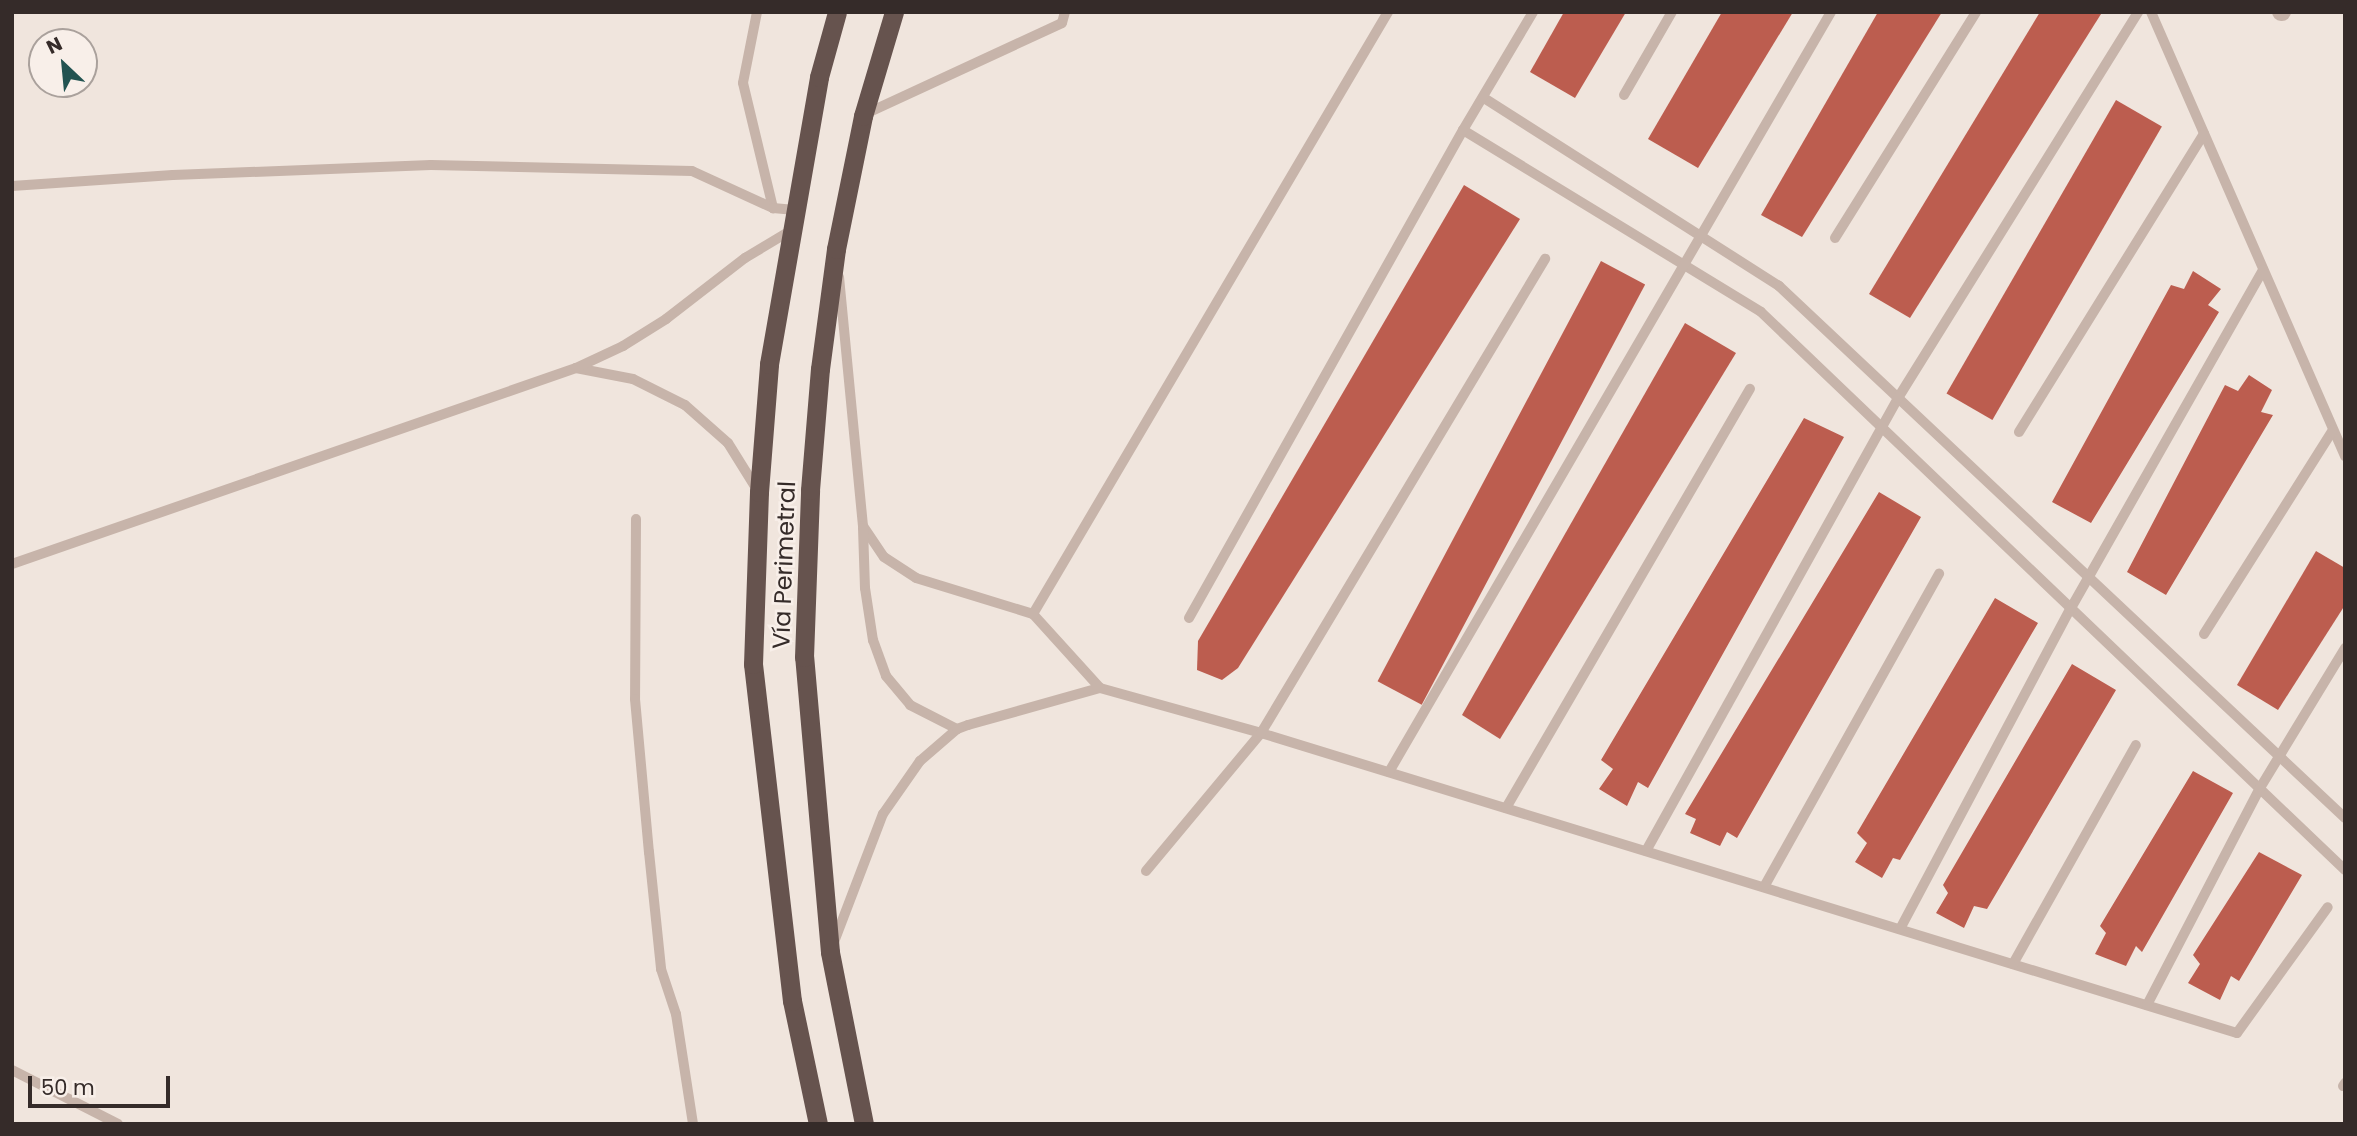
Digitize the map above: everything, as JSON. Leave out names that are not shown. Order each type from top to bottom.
[{"type":"highway","name":"Vía Perimetral","points":[[818,1124],[792,1001],[753,664],[759,492],[769,364],[819,77],[837,12]]},
{"type":"highway","name":"Vía Perimetral","points":[[864,1124],[830,952],[804,657],[810,490],[820,369],[836,249],[863,116],[894,12]]},
{"type":"lane","points":[[757,12],[743,83],[773,208]]},
{"type":"lane","points":[[863,116],[1062,23],[1065,12]]},
{"type":"lane","points":[[1033,614],[1388,12]]},
{"type":"lane","points":[[1189,618],[1463,130],[1484,99],[1533,12]]},
{"type":"lane","points":[[1624,95],[1672,12]]},
{"type":"lane","points":[[1388,772],[1831,12]]},
{"type":"lane","points":[[1835,237],[1976,12]]},
{"type":"lane","points":[[1646,851],[1898,398],[2138,12]]},
{"type":"lane","points":[[2151,12],[2345,457]]},
{"type":"lane","points":[[1484,99],[1779,286],[2345,818]]},
{"type":"lane","points":[[1463,130],[1761,312],[2345,870]]},
{"type":"lane","points":[[2019,432],[2204,134]]},
{"type":"lane","points":[[12,186],[173,175],[430,165],[692,171],[773,208],[795,210]]},
{"type":"lane","points":[[12,564],[576,368],[623,346],[666,319],[745,258],[791,231]]},
{"type":"lane","points":[[836,249],[863,526],[865,588],[873,640],[886,676],[910,705],[957,729]]},
{"type":"lane","points":[[1146,871],[1261,733],[1545,260]]},
{"type":"lane","points":[[1900,929],[2071,608],[2263,270]]},
{"type":"lane","points":[[576,368],[633,379],[685,405],[728,443],[759,492]]},
{"type":"lane","points":[[1506,808],[1750,389]]},
{"type":"lane","points":[[2204,634],[2333,430]]},
{"type":"lane","points":[[636,519],[635,699],[649,852],[661,968],[676,1014],[693,1124]]},
{"type":"lane","points":[[863,526],[884,557],[916,578],[1033,614],[1100,688]]},
{"type":"lane","points":[[1764,887],[1939,574]]},
{"type":"lane","points":[[2147,1005],[2260,788],[2345,648]]},
{"type":"lane","points":[[830,952],[883,814],[920,761],[957,729],[1100,688],[1261,733],[2237,1033],[2328,907]]},
{"type":"lane","points":[[2013,964],[2136,745]]},
{"type":"lane","points":[[12,1070],[97,1120],[118,1124]]},
{"type":"building","points":[[1564,12],[1626,12],[1575,98],[1530,72]]},
{"type":"building","points":[[1722,12],[1793,12],[1698,168],[1648,139]]},
{"type":"building","points":[[1878,12],[1942,12],[1802,237],[1761,215]]},
{"type":"building","points":[[2040,12],[2101,14],[1910,318],[1869,294]]},
{"type":"building","points":[[2116,100],[2162,126],[1992,420],[1946,394]]},
{"type":"building","points":[[1464,185],[1520,219],[1238,668],[1222,680],[1197,670],[1198,641]]},
{"type":"building","points":[[1601,261],[1645,284],[1422,705],[1378,681]]},
{"type":"building","points":[[2193,271],[2221,289],[2208,305],[2219,312],[2091,523],[2052,502],[2171,285],[2184,289]]},
{"type":"building","points":[[1685,323],[1736,353],[1500,739],[1462,715]]},
{"type":"building","points":[[2249,375],[2272,390],[2261,412],[2273,415],[2166,595],[2127,572],[2225,385],[2238,391]]},
{"type":"building","points":[[1804,418],[1844,437],[1648,788],[1638,782],[1627,806],[1599,789],[1613,769],[1601,760]]},
{"type":"building","points":[[1879,492],[1921,517],[1737,838],[1727,832],[1720,846],[1690,833],[1696,819],[1685,814]]},
{"type":"building","points":[[2316,551],[2345,568],[2345,605],[2278,710],[2237,685]]},
{"type":"building","points":[[1995,598],[2038,623],[1900,860],[1893,858],[1882,878],[1855,862],[1867,843],[1857,833]]},
{"type":"building","points":[[2072,664],[2116,690],[1987,909],[1974,906],[1964,928],[1936,913],[1948,893],[1943,885]]},
{"type":"building","points":[[2193,771],[2233,793],[2142,952],[2136,946],[2126,966],[2095,954],[2106,933],[2100,926]]},
{"type":"building","points":[[2259,852],[2302,875],[2239,981],[2231,976],[2220,1000],[2188,983],[2200,964],[2193,955]]}]
